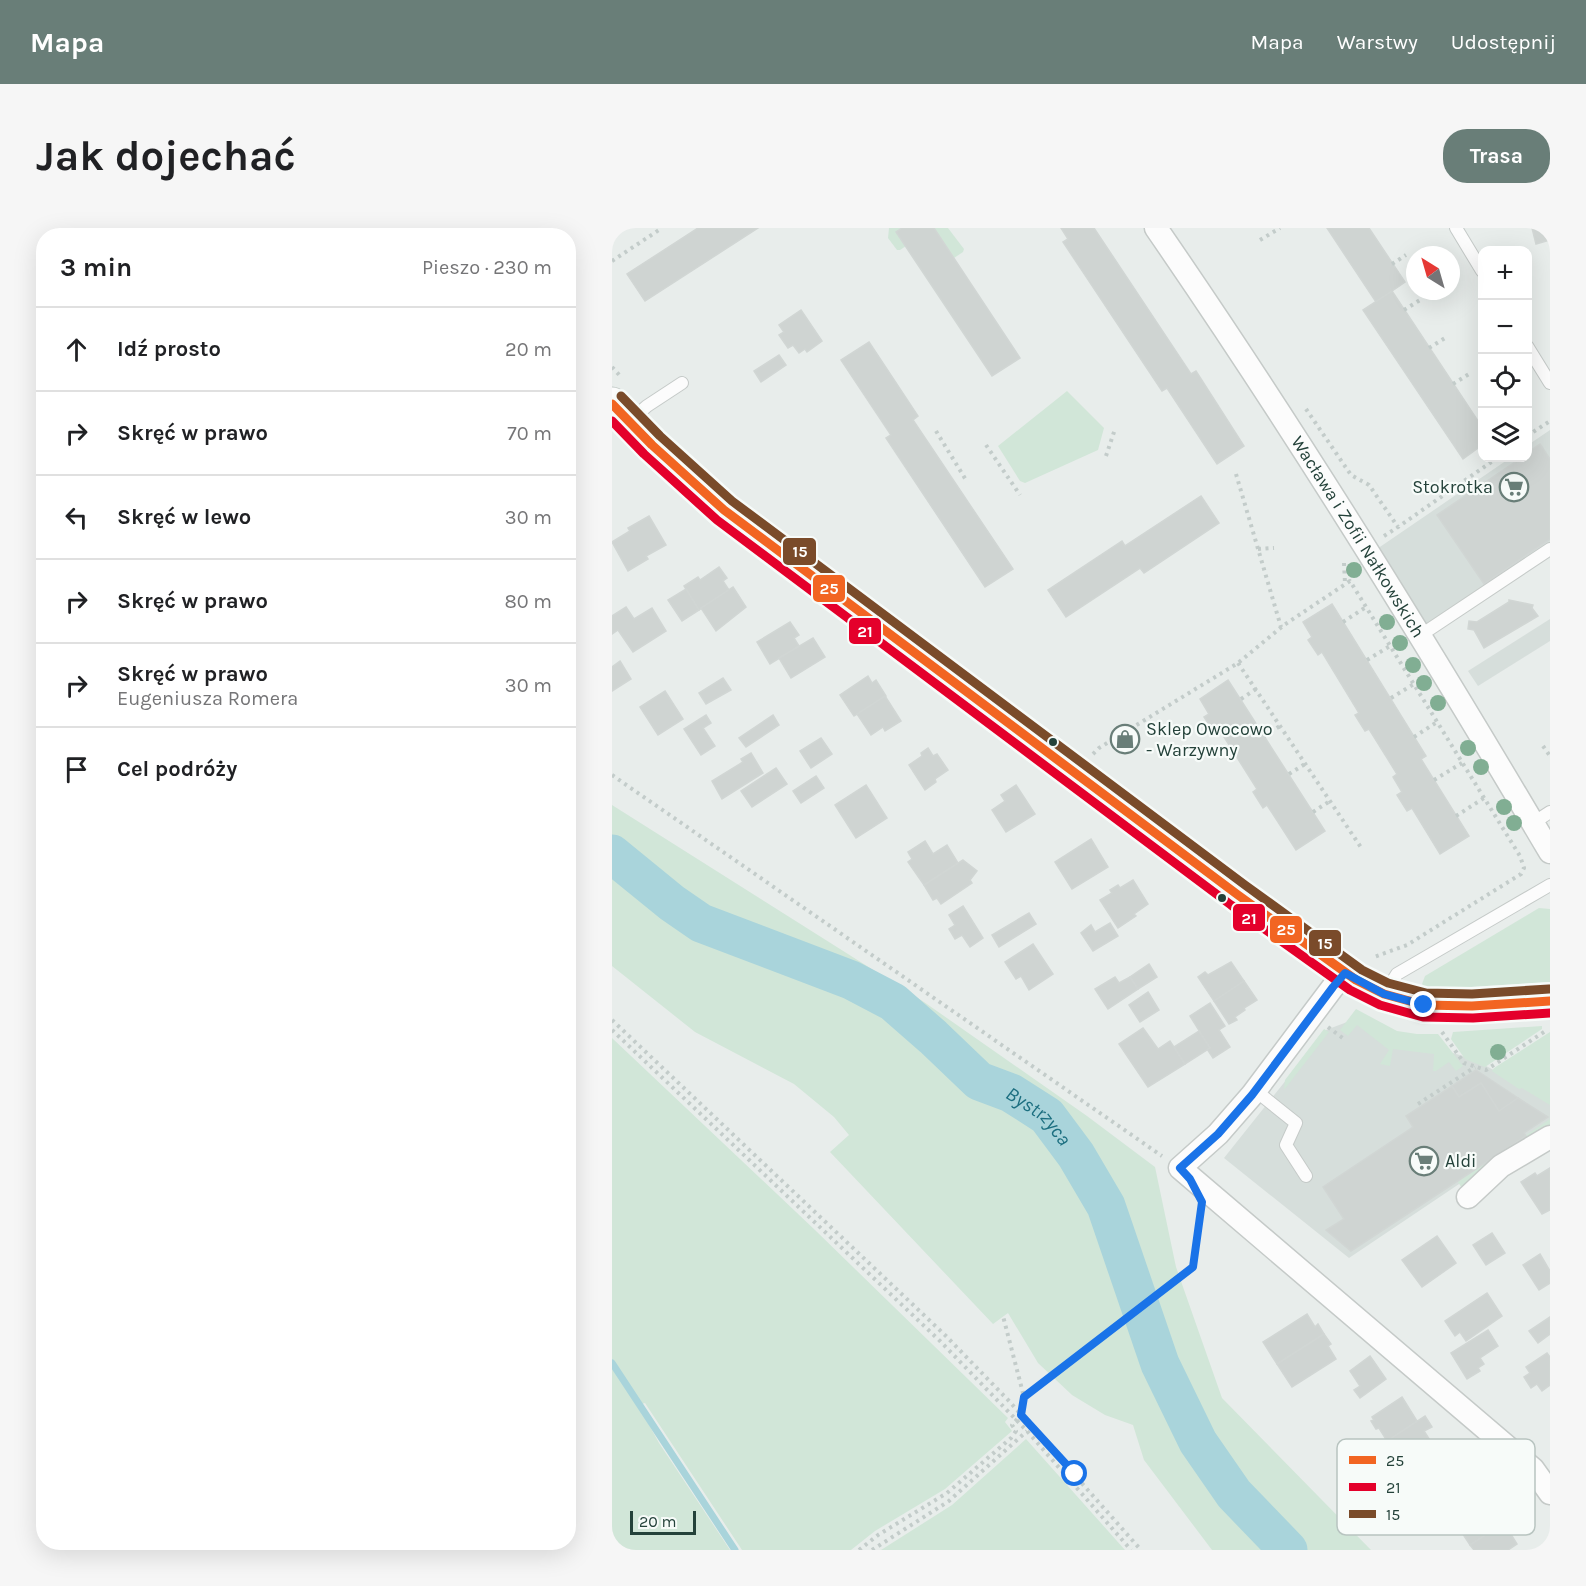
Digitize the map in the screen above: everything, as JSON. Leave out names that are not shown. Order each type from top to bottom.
[{"type":"street","name":"Wacława i Zofii Nałkowskich","points":[[1156,228],[1238,348],[1421,635],[1542,818],[1550,852]]},
{"type":"street","points":[[621,413],[724,510],[1238,896],[1356,965],[1384,994],[1409,1002],[1446,1007],[1550,1001]]},
{"type":"street","points":[[1356,965],[1333,987],[1256,1090],[1185,1174],[1498,1439]]},
{"type":"street","points":[[1468,1197],[1501,1166],[1550,1137]]},
{"type":"street","points":[[1535,1472],[1550,1493]]},
{"type":"lane","points":[[1456,228],[1478,264]]},
{"type":"lane","points":[[1532,354],[1550,383]]},
{"type":"lane","points":[[621,413],[647,406],[682,382]]},
{"type":"lane","points":[[1421,635],[1550,549]]},
{"type":"lane","points":[[1384,994],[1397,974],[1550,885]]},
{"type":"lane","points":[[1256,1090],[1296,1123],[1286,1145],[1306,1176]]},
{"type":"path","points":[[612,261],[662,228]]},
{"type":"path","points":[[1260,240],[1280,228]]},
{"type":"path","points":[[1392,264],[1406,255]]},
{"type":"path","points":[[1404,310],[1420,300]]},
{"type":"path","points":[[1429,348],[1444,338]]},
{"type":"path","points":[[1453,384],[1468,374]]},
{"type":"path","points":[[1304,407],[1351,475],[1369,485],[1398,526],[1491,462]]},
{"type":"path","points":[[1532,433],[1550,421]]},
{"type":"path","points":[[1106,456],[1115,429]]},
{"type":"path","points":[[936,431],[966,480]]},
{"type":"path","points":[[986,445],[1020,495]]},
{"type":"path","points":[[1236,474],[1281,627]]},
{"type":"path","points":[[1258,549],[1274,548]]},
{"type":"path","points":[[1344,563],[1345,584]]},
{"type":"path","points":[[1100,762],[1092,756],[1099,748],[1238,663],[1281,627],[1350,580],[1520,856],[1524,868],[1521,874],[1407,945],[1356,965]]},
{"type":"path","points":[[1343,622],[1366,607]]},
{"type":"path","points":[[1367,660],[1390,646]]},
{"type":"path","points":[[1238,663],[1362,849]]},
{"type":"path","points":[[1391,698],[1414,684]]},
{"type":"path","points":[[1241,699],[1256,689]]},
{"type":"path","points":[[1414,736],[1437,722]]},
{"type":"path","points":[[1264,736],[1280,726]]},
{"type":"path","points":[[1543,746],[1550,756]]},
{"type":"path","points":[[1434,780],[1462,763]]},
{"type":"path","points":[[1289,774],[1305,764]]},
{"type":"path","points":[[612,775],[1185,1174],[1202,1202],[1193,1267],[1024,1397]]},
{"type":"path","points":[[1456,816],[1484,798]]},
{"type":"path","points":[[1313,812],[1330,801]]},
{"type":"path","points":[[612,1020],[946,1336],[1021,1415],[1141,1550]]},
{"type":"path","points":[[1325,1024],[1344,1039]]},
{"type":"path","points":[[1441,1030],[1464,1063],[1486,1070],[1550,1028]]},
{"type":"path","points":[[612,1030],[932,1333],[1017,1420],[1131,1550]]},
{"type":"path","points":[[1418,1104],[1462,1077],[1475,1066]]},
{"type":"path","points":[[859,1550],[878,1535],[946,1493],[1011,1438],[1016,1431],[1012,1425],[1021,1415],[1024,1397],[1003,1316]]},
{"type":"path","points":[[872,1550],[949,1501],[1027,1431]]},
{"type":"shaded area","points":[[1550,430],[1550,542],[1426,627],[1374,551],[1504,462],[1532,462],[1532,442]]},
{"type":"shaded area","points":[[1550,619],[1550,641],[1478,686],[1468,671]]},
{"type":"shaded area","points":[[1355,1019],[1473,1059],[1550,1100],[1550,1123],[1349,1258],[1224,1158],[1326,1030]]},
{"type":"green space","points":[[889,228],[902,228],[896,232],[906,246],[897,250],[888,238]]},
{"type":"green space","points":[[934,228],[948,228],[964,249],[963,252],[954,258]]},
{"type":"green space","points":[[1067,391],[1104,428],[1098,450],[1025,483],[1020,481],[998,446]]},
{"type":"green space","points":[[612,805],[924,1002],[1087,1116],[1155,1167],[1176,1267],[1222,1398],[1337,1515],[1337,1535],[1356,1535],[1371,1550],[1212,1550],[1144,1460],[1133,1425],[1105,1415],[1072,1395],[1038,1363],[1008,1313],[993,1324],[830,1152],[849,1135],[834,1117],[794,1084],[695,1032],[612,966]]},
{"type":"green space","points":[[1539,908],[1550,909],[1550,982],[1438,989],[1425,988],[1422,984],[1425,976]]},
{"type":"green space","points":[[1356,1009],[1397,1031],[1438,1034],[1463,1066],[1456,1071],[1449,1062],[1433,1071],[1434,1054],[1393,1049],[1390,1066],[1380,1064],[1389,1050],[1357,1025],[1348,1036],[1340,1030]]},
{"type":"green space","points":[[1542,1026],[1542,1029],[1485,1067],[1465,1059],[1451,1039],[1453,1032]]},
{"type":"green space","points":[[1324,1029],[1329,1032],[1284,1090],[1285,1080]]},
{"type":"green space","points":[[1550,1032],[1550,1105],[1522,1088],[1519,1089],[1492,1071]]},
{"type":"green space","points":[[612,1038],[815,1230],[1008,1418],[1005,1422],[1012,1431],[945,1489],[875,1531],[851,1550],[742,1550],[645,1403],[638,1405],[659,1443],[730,1550],[612,1550]]},
{"type":"green space","points":[[1550,1119],[1550,1134],[1463,1190],[1458,1182]]},
{"type":"green space","points":[[1026,1439],[1125,1550],[881,1550],[952,1505]]},
{"type":"building","points":[[698,228],[758,228],[645,301],[627,274]]},
{"type":"building","points":[[902,228],[934,228],[1020,358],[992,376],[896,232]]},
{"type":"building","points":[[1061,228],[1094,228],[1191,374],[1196,371],[1244,446],[1217,464],[1167,388],[1162,391],[1063,242],[1068,239]]},
{"type":"building","points":[[1327,228],[1369,228],[1405,282],[1376,302]]},
{"type":"building","points":[[1532,228],[1550,228],[1550,240],[1536,244]]},
{"type":"building","points":[[1392,291],[1478,421],[1478,448],[1463,459],[1363,310]]},
{"type":"building","points":[[801,310],[822,341],[807,352],[805,349],[799,353],[793,345],[788,348],[779,335],[784,332],[779,325]]},
{"type":"building","points":[[869,342],[918,416],[913,420],[1013,569],[985,587],[886,438],[891,435],[841,360]]},
{"type":"building","points":[[779,355],[786,365],[761,382],[754,371]]},
{"type":"building","name":"Stokrotka","points":[[1540,444],[1550,459],[1550,539],[1484,584],[1437,515],[1515,462],[1532,462],[1532,450]]},
{"type":"building","points":[[1201,496],[1219,523],[1144,573],[1140,568],[1066,617],[1048,590],[1122,541],[1125,546]]},
{"type":"building","points":[[649,516],[666,545],[646,556],[648,559],[628,571],[612,542],[630,531],[628,528]]},
{"type":"building","points":[[719,567],[727,578],[723,581],[729,590],[699,610],[684,586],[698,577],[700,580]]},
{"type":"building","points":[[733,587],[746,607],[716,631],[701,608]]},
{"type":"building","points":[[686,589],[699,610],[682,621],[668,600]]},
{"type":"building","points":[[1509,600],[1533,605],[1532,608],[1538,616],[1484,648],[1474,630],[1468,629],[1469,621],[1477,622]]},
{"type":"building","points":[[1332,604],[1426,756],[1421,759],[1469,836],[1440,854],[1412,808],[1407,811],[1397,795],[1402,792],[1393,777],[1397,774],[1369,729],[1365,731],[1355,715],[1359,713],[1322,652],[1318,655],[1308,640],[1312,637],[1303,622]]},
{"type":"building","points":[[626,607],[634,619],[652,608],[666,631],[633,652],[618,630],[612,634],[612,616]]},
{"type":"building","points":[[790,622],[799,635],[794,638],[799,646],[770,664],[757,642]]},
{"type":"building","points":[[813,638],[825,657],[791,678],[779,658]]},
{"type":"building","points":[[620,661],[631,679],[612,691],[612,667]]},
{"type":"building","points":[[868,676],[872,683],[876,680],[886,696],[854,716],[840,695]]},
{"type":"building","points":[[723,678],[731,690],[706,704],[699,693]]},
{"type":"building","points":[[1228,680],[1325,831],[1296,850],[1267,805],[1263,808],[1253,792],[1257,789],[1219,729],[1214,732],[1204,717],[1209,714],[1200,699]]},
{"type":"building","points":[[665,691],[683,719],[658,735],[640,707]]},
{"type":"building","points":[[885,696],[901,721],[885,731],[883,727],[871,735],[857,714]]},
{"type":"building","points":[[706,715],[711,723],[703,728],[715,746],[701,755],[684,729]]},
{"type":"building","points":[[773,715],[779,725],[746,747],[739,738]]},
{"type":"building","points":[[821,738],[832,754],[811,768],[800,751]]},
{"type":"building","points":[[928,748],[933,756],[937,754],[948,770],[925,790],[909,765],[922,756],[921,753]]},
{"type":"building","points":[[751,753],[763,773],[722,799],[712,781],[743,762],[741,759]]},
{"type":"building","points":[[776,768],[787,784],[752,807],[741,791]]},
{"type":"building","points":[[816,776],[824,788],[801,803],[793,791]]},
{"type":"building","points":[[866,785],[887,818],[856,838],[835,805]]},
{"type":"building","points":[[1016,785],[1035,814],[1006,832],[992,810],[1005,801],[1001,795]]},
{"type":"building","points":[[1091,839],[1108,867],[1072,889],[1055,862]]},
{"type":"building","points":[[925,841],[933,854],[947,845],[958,863],[924,885],[908,862],[912,859],[908,852]]},
{"type":"building","points":[[963,860],[977,871],[970,880],[972,883],[941,904],[937,898],[933,900],[924,885]]},
{"type":"building","points":[[1133,880],[1148,904],[1134,914],[1136,916],[1118,928],[1100,900],[1112,893],[1110,890],[1118,885],[1120,888]]},
{"type":"building","points":[[963,906],[983,938],[970,947],[962,935],[955,939],[949,929],[955,925],[949,915]]},
{"type":"building","points":[[1029,913],[1036,924],[999,947],[992,935]]},
{"type":"building","points":[[1110,923],[1118,936],[1093,951],[1081,933],[1091,925],[1095,932]]},
{"type":"building","points":[[1033,944],[1053,974],[1029,990],[1021,976],[1016,979],[1005,962]]},
{"type":"building","points":[[1231,962],[1244,981],[1214,1001],[1198,977],[1205,972],[1208,975]]},
{"type":"building","points":[[1149,964],[1157,977],[1138,989],[1130,977]]},
{"type":"building","points":[[1115,977],[1119,983],[1130,977],[1138,989],[1108,1009],[1095,989]]},
{"type":"building","points":[[1244,981],[1257,1000],[1244,1008],[1245,1010],[1235,1017],[1237,1020],[1229,1024],[1214,1001]]},
{"type":"building","points":[[1148,992],[1159,1010],[1140,1022],[1129,1005]]},
{"type":"building","points":[[1210,1003],[1225,1026],[1219,1030],[1230,1047],[1213,1058],[1207,1049],[1210,1048],[1190,1016]]},
{"type":"building","points":[[1143,1028],[1158,1049],[1170,1041],[1185,1064],[1148,1087],[1119,1044]]},
{"type":"building","points":[[1199,1031],[1210,1048],[1185,1064],[1174,1047]]},
{"type":"building","points":[[1476,1070],[1518,1098],[1499,1111],[1481,1083],[1459,1097],[1452,1086]]},
{"type":"building","name":"Aldi","points":[[1481,1083],[1499,1111],[1518,1098],[1548,1117],[1524,1133],[1526,1136],[1351,1251],[1326,1230],[1344,1219],[1323,1187],[1413,1127],[1406,1116],[1452,1086],[1459,1097]]},
{"type":"building","points":[[1550,1168],[1550,1210],[1542,1214],[1521,1182],[1535,1173],[1537,1176]]},
{"type":"building","points":[[1492,1233],[1505,1253],[1486,1265],[1473,1245]]},
{"type":"building","points":[[1437,1236],[1456,1263],[1422,1287],[1402,1260]]},
{"type":"building","points":[[1540,1254],[1550,1271],[1550,1283],[1539,1290],[1523,1265]]},
{"type":"building","points":[[1487,1293],[1502,1316],[1466,1341],[1460,1332],[1455,1336],[1445,1321]]},
{"type":"building","points":[[1307,1314],[1315,1327],[1318,1324],[1324,1334],[1277,1364],[1263,1342]]},
{"type":"building","points":[[1550,1317],[1550,1334],[1538,1343],[1529,1331]]},
{"type":"building","points":[[1488,1330],[1498,1346],[1480,1358],[1484,1364],[1478,1368],[1480,1371],[1467,1379],[1451,1353]]},
{"type":"building","points":[[1324,1334],[1331,1344],[1328,1346],[1336,1359],[1292,1387],[1277,1364]]},
{"type":"building","points":[[1547,1353],[1550,1357],[1550,1385],[1542,1391],[1537,1384],[1531,1388],[1524,1377],[1530,1373],[1526,1367]]},
{"type":"building","points":[[1370,1356],[1386,1379],[1360,1398],[1354,1390],[1360,1386],[1350,1371]]},
{"type":"building","points":[[1402,1397],[1417,1421],[1390,1439],[1386,1439],[1379,1428],[1376,1429],[1371,1421],[1374,1420],[1372,1417]]},
{"type":"building","points":[[1425,1416],[1432,1427],[1424,1431],[1429,1439],[1390,1439]]},
{"type":"building","points":[[1463,1535],[1485,1535],[1470,1545]]},
{"type":"building","points":[[1485,1535],[1511,1535],[1517,1544],[1508,1550],[1474,1550],[1470,1545]]},
{"type":"waterway","name":"Bystrzyca","points":[[612,854],[672,903],[701,923],[851,980],[893,1002],[979,1081],[1011,1093],[1047,1116],[1076,1155],[1106,1206],[1160,1364],[1198,1442],[1234,1494],[1288,1550]]},
{"type":"waterway","points":[[612,1363],[735,1550]]},
{"type":"transit line","name":"15","points":[[621,396],[660,436],[732,501],[1362,970],[1388,983],[1426,993],[1472,994],[1549,989]]},
{"type":"transit line","name":"25","points":[[612,404],[652,445],[724,510],[1238,895],[1356,980],[1384,994],[1424,1005],[1472,1006],[1550,1001]]},
{"type":"transit line","name":"21","points":[[612,421],[644,454],[717,520],[1231,905],[1350,990],[1380,1005],[1423,1017],[1473,1018],[1550,1013]]},
{"type":"place","name":"Stokrotka","points":[[1514,487]]},
{"type":"place","name":"Sklep Owocowo - Warzywny","points":[[1125,739]]},
{"type":"place","name":"Aldi","points":[[1424,1161]]},
{"type":"route","points":[[1075,1474],[1021,1415],[1024,1397],[1193,1267],[1202,1202],[1190,1179],[1180,1168],[1218,1134],[1252,1095],[1345,973],[1396,999],[1424,1005]]}]
